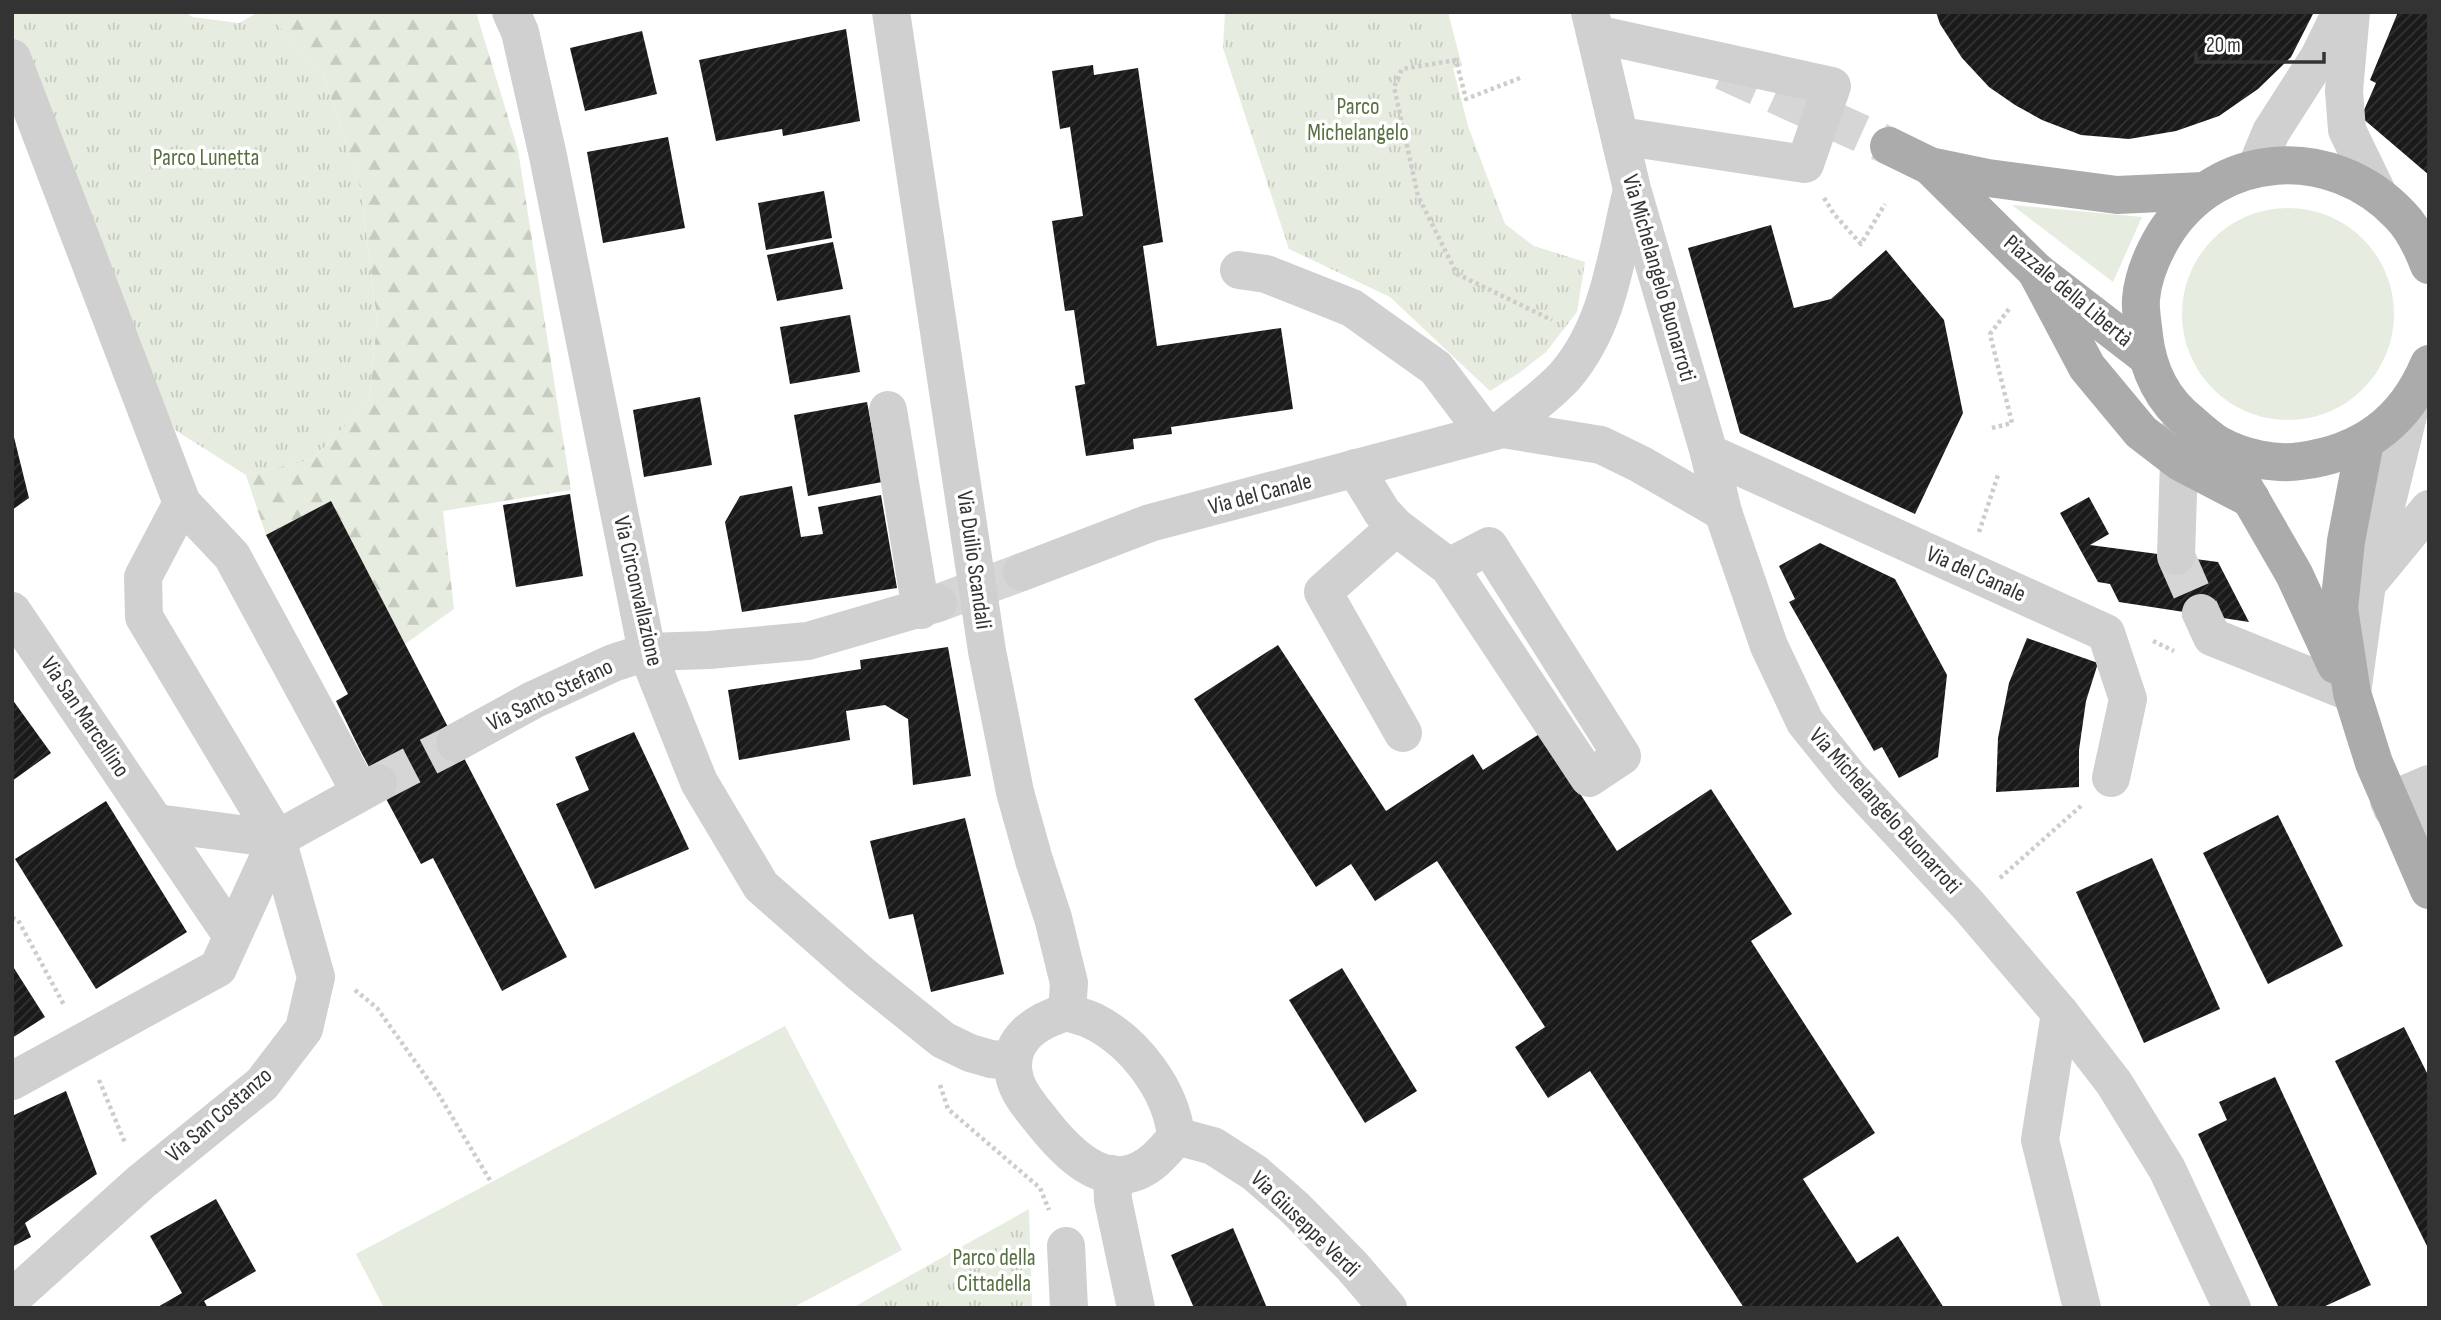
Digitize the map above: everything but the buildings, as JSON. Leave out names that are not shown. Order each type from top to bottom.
[{"type":"main road","name":"Piazzale della Libertà","points":[[1889,146],[1930,166],[1989,178],[2117,195],[2204,191]]},
{"type":"main road","name":"Piazzale della Libertà","points":[[2425,373],[2392,421],[2365,442],[2325,458],[2292,463],[2254,459],[2219,445],[2180,414],[2159,387],[2146,356],[2141,307],[2148,267],[2175,218],[2204,191],[2256,168],[2285,164],[2315,167],[2348,177],[2378,194],[2418,225],[2422,248],[2429,265]]},
{"type":"main road","name":"Piazzale della Libertà","points":[[1930,166],[2036,271],[2146,356]]},
{"type":"main road","points":[[2036,271],[2087,368],[2141,432],[2180,462],[2251,499]]},
{"type":"main road","name":"Piazzale della Libertà","points":[[2365,442],[2346,541],[2339,608],[2352,693],[2374,762],[2390,805],[2429,890]]},
{"type":"main road","name":"Piazzale della Libertà","points":[[2219,445],[2294,574],[2325,643],[2352,693]]},
{"type":"street","name":"Via Circonvallazione","points":[[510,12],[520,32],[548,156],[648,652],[699,782],[761,886],[943,1040],[970,1053],[1013,1061]]},
{"type":"street","name":"Via Duilio Scandali","points":[[891,12],[987,651],[1016,792],[1069,983],[1067,1012]]},
{"type":"street","points":[[2256,168],[2271,132],[2319,57],[2341,12]]},
{"type":"street","name":"Piazzale della Libertà","points":[[2351,12],[2344,91],[2347,130],[2378,194]]},
{"type":"street","points":[[1593,23],[1832,86],[1805,164],[1620,136]]},
{"type":"street","name":"Via Michelangelo Buonarroti","points":[[1593,23],[1632,189],[1709,453],[1723,512],[1769,646],[1805,722],[1850,778],[1969,906],[2060,1013],[2114,1083],[2167,1168],[2232,1308]]},
{"type":"street","points":[[12,58],[182,503],[232,556],[369,788],[277,839],[218,968],[12,1081]]},
{"type":"street","name":"Via del Canale","points":[[1494,431],[1565,376],[1591,338],[1605,307],[1632,189]]},
{"type":"street","points":[[1239,270],[1266,274],[1352,308],[1436,368],[1494,431]]},
{"type":"street","name":"Piazzale della Libertà","points":[[2352,693],[2367,584],[2425,373]]},
{"type":"street","points":[[648,652],[709,650],[808,641],[929,607],[888,410]]},
{"type":"street","points":[[2176,556],[2180,414]]},
{"type":"street","name":"Via del Canale","points":[[1022,572],[1150,523],[1494,431],[1601,445],[1640,464],[1723,512]]},
{"type":"street","name":"Via del Canale","points":[[1709,453],[2106,633],[2128,699],[2111,778]]},
{"type":"street","points":[[1355,468],[1382,512],[1396,527],[1449,567],[1589,778],[1622,757],[1489,546],[1449,567]]},
{"type":"street","name":"Via San Costanzo","points":[[12,1298],[141,1182],[262,1084],[304,1029],[316,977],[277,839],[144,617],[143,577],[182,503]]},
{"type":"street","points":[[2367,584],[2429,509]]},
{"type":"street","points":[[1396,527],[1323,592],[1403,733]]},
{"type":"street","name":"Via San Marcellino","points":[[12,611],[232,936]]},
{"type":"street","points":[[2201,613],[2212,637],[2352,693]]},
{"type":"street","name":"Via Santo Stefano","points":[[455,743],[545,695],[613,663],[648,652]]},
{"type":"street","points":[[2390,805],[2429,784]]},
{"type":"street","points":[[2390,805],[2429,823]]},
{"type":"street","points":[[157,823],[277,839]]},
{"type":"street","points":[[1067,1012],[1093,1021],[1119,1038],[1142,1060],[1164,1096],[1174,1122],[1176,1136],[1170,1147],[1144,1169],[1126,1175],[1112,1174],[1097,1171],[1078,1161],[1048,1129],[1015,1081],[1013,1061],[1018,1043],[1032,1027],[1067,1012]]},
{"type":"street","points":[[2060,1013],[2040,1140],[2082,1308]]},
{"type":"street","name":"Via Giuseppe Verdi","points":[[1176,1136],[1213,1146],[1255,1173],[1295,1208],[1352,1266],[1388,1308]]},
{"type":"street","points":[[1112,1174],[1113,1200],[1136,1308]]},
{"type":"street","points":[[1066,1245],[1069,1308]]},
{"type":"path","points":[[1520,78],[1466,99],[1456,60],[1402,69],[1394,87],[1418,196],[1457,274],[1591,338]]},
{"type":"path","points":[[1834,214],[1861,244],[1885,204]]},
{"type":"path","points":[[1990,334],[2012,423],[1992,428]]},
{"type":"path","points":[[1967,569],[1998,475]]},
{"type":"path","points":[[1969,906],[2111,778]]},
{"type":"path","points":[[12,918],[18,920],[83,1041],[141,1182]]},
{"type":"path","points":[[355,990],[377,1008],[439,1095],[491,1182]]},
{"type":"path","points":[[937,1074],[948,1109],[1040,1188],[1066,1245]]},
{"type":"green space","name":"Parco Lunetta","points":[[12,12],[186,12],[192,17],[239,23],[258,12],[266,12],[323,74],[361,191],[377,321],[369,401],[313,459],[246,475],[175,430],[38,111],[12,39]]},
{"type":"green space","points":[[266,12],[476,12],[518,150],[571,490],[443,511],[454,609],[405,644],[330,502],[266,535],[246,475],[313,459],[369,401],[377,321],[361,191],[323,74]]},
{"type":"green space","name":"Parco Michelangelo","points":[[1225,12],[1448,12],[1462,66],[1453,68],[1468,126],[1505,224],[1534,246],[1585,262],[1577,312],[1546,352],[1490,391],[1390,297],[1289,249],[1223,48]]},
{"type":"green space","points":[[2012,205],[2142,217],[2113,282]]},
{"type":"green space","points":[[2288,208],[2329,216],[2363,239],[2386,273],[2394,314],[2386,355],[2363,389],[2329,412],[2288,420],[2247,412],[2213,389],[2190,355],[2182,314],[2190,273],[2213,239],[2247,216]]},
{"type":"green space","points":[[785,1026],[902,1250],[792,1308],[384,1308],[356,1254]]},
{"type":"green space","name":"Parco della Cittadella","points":[[1029,1209],[1032,1308],[852,1308]]},
{"type":"tunnel","points":[[1723,71],[1889,146]]},
{"type":"tunnel","points":[[2176,556],[2201,613]]},
{"type":"tunnel","points":[[938,603],[1022,572]]},
{"type":"tunnel","points":[[378,783],[455,743]]}]
